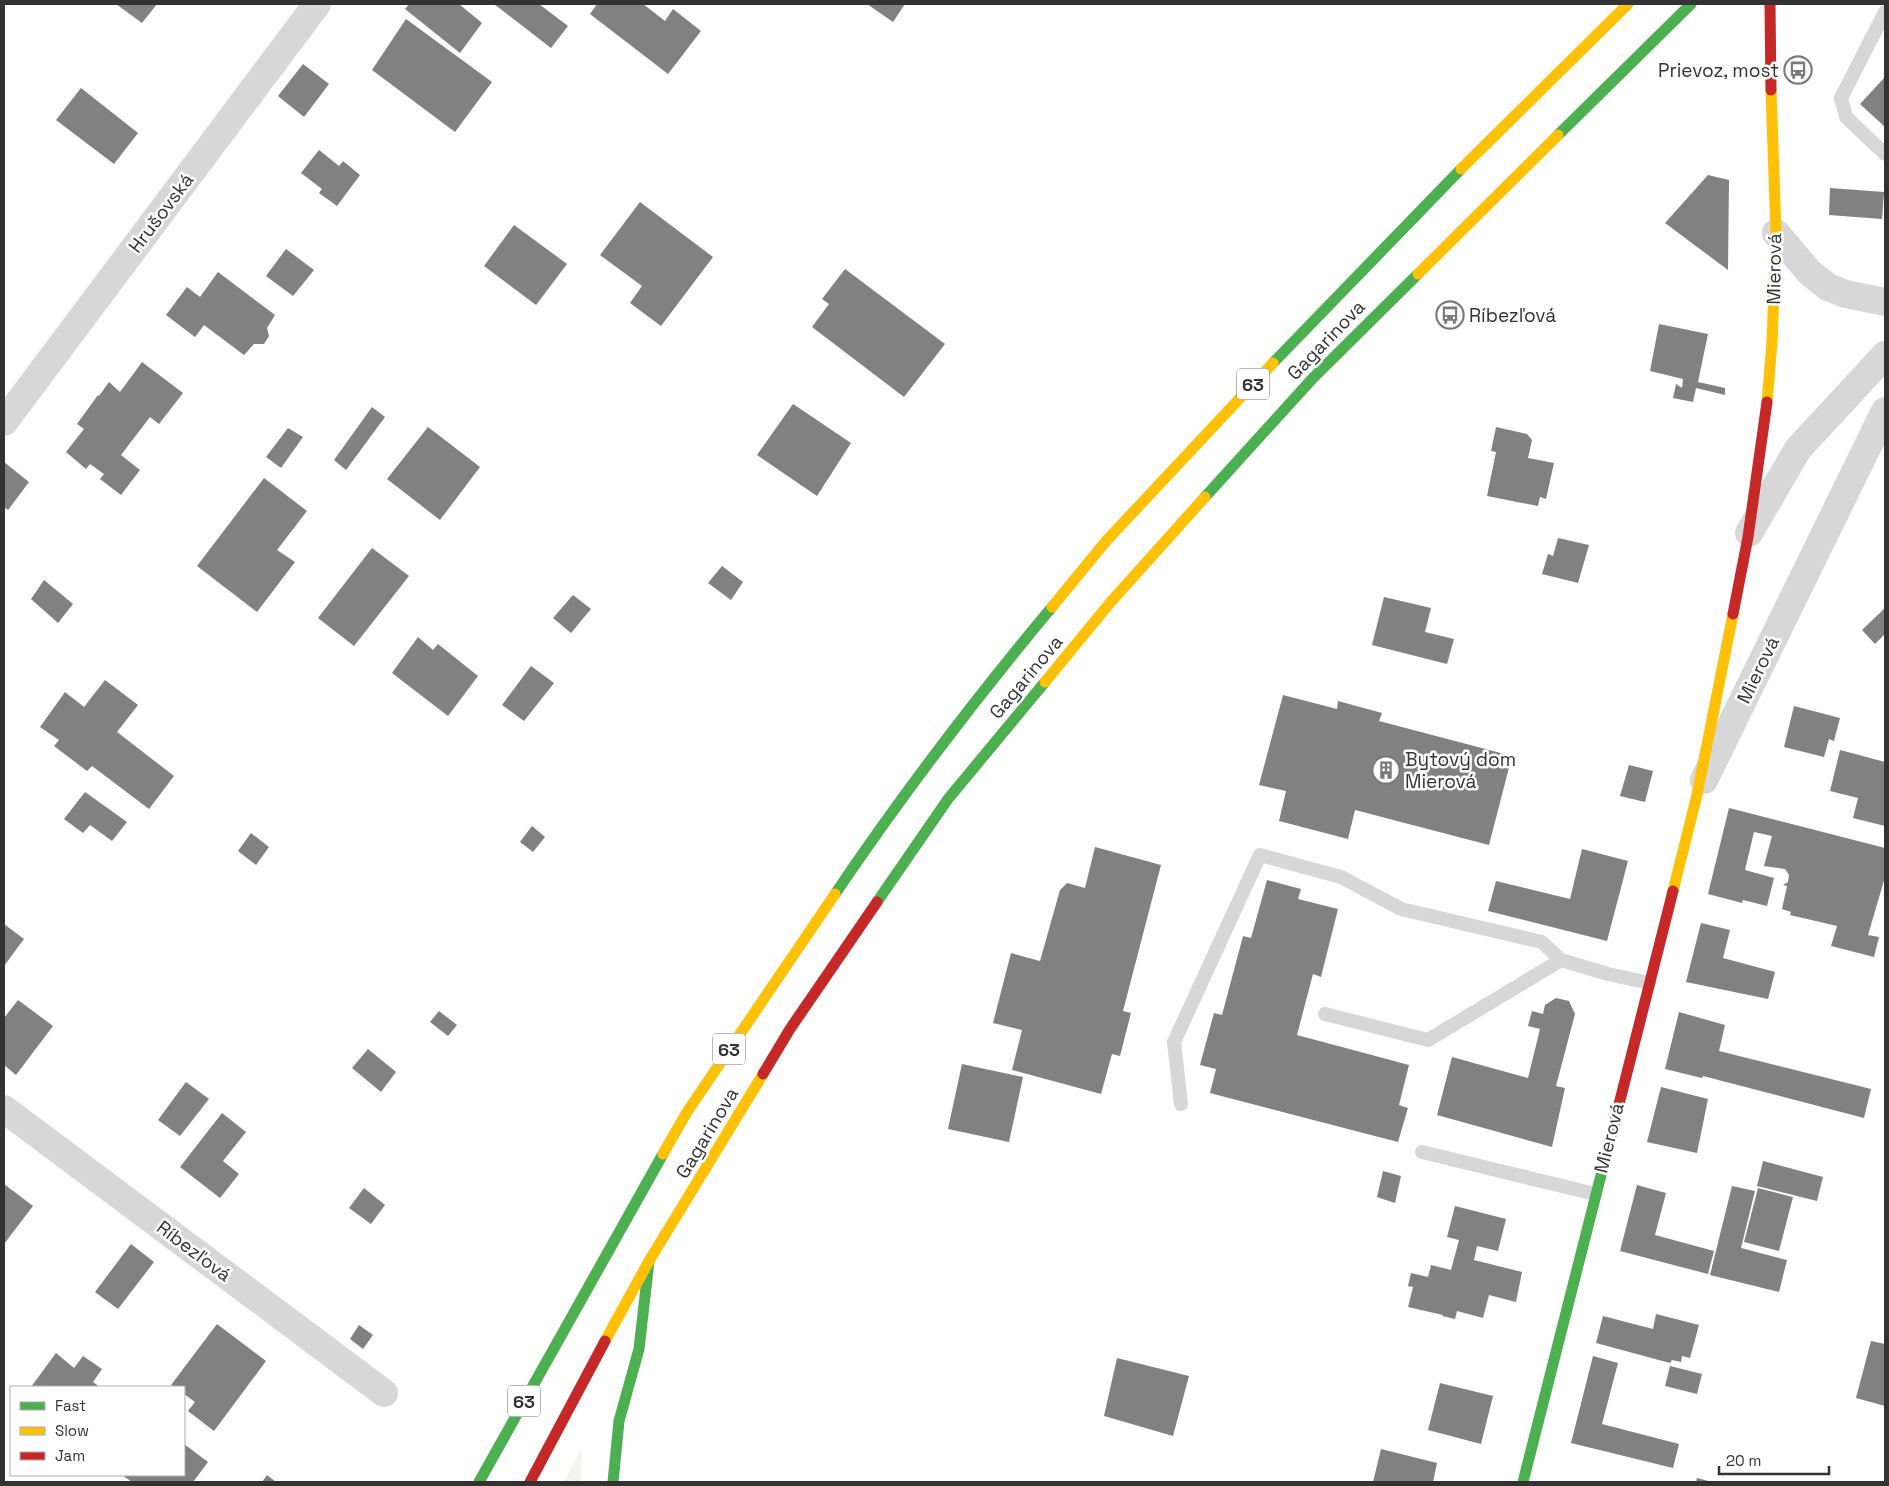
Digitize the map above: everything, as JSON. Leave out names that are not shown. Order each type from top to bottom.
[{"type":"main road","name":"Gagarinova","points":[[479,1482],[687,1112],[908,790],[1007,661],[1107,540],[1188,452],[1430,199],[1628,4]]},
{"type":"main road","name":"Gagarinova","points":[[530,1482],[649,1261],[790,1029],[948,799],[1109,604],[1313,378],[1691,4]]},
{"type":"main road","name":"Mierová","points":[[1523,1482],[1697,794],[1749,533],[1765,422],[1772,343],[1776,232],[1770,4]]},
{"type":"main road","points":[[613,1482],[619,1421],[639,1349],[649,1261]]},
{"type":"street","name":"Hrušovská","points":[[4,422],[317,4]]},
{"type":"street","points":[[1776,232],[1810,272],[1828,287],[1846,294],[1885,302]]},
{"type":"street","name":"Mierová","points":[[1749,533],[1798,449],[1885,355]]},
{"type":"street","name":"Mierová","points":[[1697,794],[1885,412]]},
{"type":"street","name":"Ríbezľová","points":[[4,1109],[384,1392]]},
{"type":"lane","points":[[1885,12],[1841,98],[1846,117],[1885,154]]},
{"type":"lane","points":[[1181,1104],[1174,1042],[1260,854],[1341,878],[1401,908],[1542,942],[1561,960],[1608,974],[1649,983]]},
{"type":"lane","points":[[1326,1014],[1428,1040],[1561,960]]},
{"type":"lane","points":[[1422,1152],[1595,1194]]},
{"type":"shaded area","points":[[581,1449],[581,1482],[564,1482]]},
{"type":"building","points":[[116,4],[157,4],[142,23]]},
{"type":"building","points":[[409,4],[459,4],[482,23],[460,53],[405,9]]},
{"type":"building","points":[[494,4],[539,4],[568,26],[551,48]]},
{"type":"building","points":[[597,4],[643,4],[665,21],[673,9],[701,31],[668,74],[590,14]]},
{"type":"building","points":[[867,4],[905,4],[893,22]]},
{"type":"building","points":[[406,19],[492,82],[455,132],[372,70]]},
{"type":"building","points":[[303,64],[329,84],[304,117],[278,96]]},
{"type":"building","points":[[1885,77],[1885,127],[1860,104]]},
{"type":"building","points":[[81,88],[138,133],[114,164],[56,120]]},
{"type":"building","points":[[319,150],[339,166],[343,161],[360,175],[337,206],[319,193],[322,189],[301,173]]},
{"type":"building","points":[[1708,175],[1729,180],[1728,270],[1665,223]]},
{"type":"building","points":[[1830,188],[1884,192],[1882,219],[1829,215]]},
{"type":"building","points":[[640,202],[713,257],[661,326],[630,303],[642,286],[600,255]]},
{"type":"building","points":[[514,225],[567,264],[536,305],[484,266]]},
{"type":"building","points":[[286,249],[314,270],[293,296],[266,276]]},
{"type":"building","points":[[845,269],[945,344],[904,397],[812,327],[829,304],[822,299]]},
{"type":"building","points":[[218,272],[275,315],[267,328],[269,336],[264,344],[254,344],[244,355],[204,325],[195,337],[166,315],[187,287],[200,297]]},
{"type":"building","points":[[1659,324],[1708,334],[1698,382],[1725,388],[1725,395],[1696,388],[1693,402],[1673,398],[1676,384],[1682,388],[1683,379],[1650,371]]},
{"type":"building","points":[[142,362],[183,393],[159,424],[150,417],[121,455],[140,470],[121,495],[100,479],[104,474],[90,464],[86,469],[66,452],[84,429],[77,424],[98,395],[109,382],[120,392]]},
{"type":"building","points":[[793,404],[851,443],[817,496],[757,455]]},
{"type":"building","points":[[372,407],[385,417],[346,470],[334,460]]},
{"type":"building","points":[[428,427],[480,467],[440,520],[387,479]]},
{"type":"building","points":[[1496,427],[1527,434],[1532,440],[1528,458],[1554,463],[1546,499],[1540,497],[1538,506],[1487,496],[1496,452],[1491,451]]},
{"type":"building","points":[[288,428],[303,437],[281,468],[266,457]]},
{"type":"building","points":[[4,462],[29,482],[8,510],[4,507]]},
{"type":"building","points":[[264,478],[307,511],[277,550],[295,562],[257,612],[197,566]]},
{"type":"building","points":[[1558,538],[1589,545],[1578,583],[1542,574],[1548,554],[1553,556]]},
{"type":"building","points":[[372,548],[409,576],[354,646],[318,618]]},
{"type":"building","points":[[722,566],[743,582],[731,600],[708,583]]},
{"type":"building","points":[[44,580],[73,604],[58,623],[31,599]]},
{"type":"building","points":[[573,595],[591,609],[571,633],[553,618]]},
{"type":"building","points":[[1384,597],[1431,608],[1425,632],[1454,639],[1447,664],[1372,645]]},
{"type":"building","points":[[1884,609],[1885,634],[1875,644],[1862,630]]},
{"type":"building","points":[[418,637],[433,650],[438,644],[478,676],[448,716],[392,673]]},
{"type":"building","points":[[531,666],[554,683],[524,721],[502,705]]},
{"type":"building","points":[[105,680],[138,705],[117,732],[174,776],[149,809],[92,766],[87,771],[54,746],[59,740],[40,727],[65,692],[84,707]]},
{"type":"building","name":"Bytový dom Mierová","points":[[1283,695],[1337,709],[1338,701],[1382,713],[1379,721],[1512,756],[1489,845],[1355,810],[1348,839],[1279,821],[1286,791],[1259,785]]},
{"type":"building","points":[[1794,706],[1840,718],[1834,741],[1829,739],[1824,757],[1784,747]]},
{"type":"building","points":[[1840,750],[1885,762],[1885,826],[1853,818],[1858,798],[1830,791]]},
{"type":"building","points":[[1629,765],[1653,771],[1645,802],[1620,796]]},
{"type":"building","points":[[85,792],[127,822],[112,841],[90,825],[83,833],[64,819]]},
{"type":"building","points":[[1729,808],[1885,848],[1885,877],[1868,935],[1879,937],[1874,957],[1831,946],[1837,926],[1790,915],[1791,912],[1782,909],[1787,886],[1783,885],[1788,882],[1789,875],[1785,869],[1764,866],[1772,836],[1754,832],[1745,870],[1774,878],[1767,906],[1743,900],[1742,903],[1708,894]]},
{"type":"building","points":[[532,826],[545,837],[533,852],[520,842]]},
{"type":"building","points":[[251,833],[269,847],[256,865],[238,851]]},
{"type":"building","points":[[1095,847],[1161,865],[1123,1011],[1131,1013],[1120,1056],[1112,1054],[1101,1094],[1012,1070],[1022,1030],[993,1023],[1011,953],[1040,961],[1060,890],[1067,883],[1085,888]]},
{"type":"building","points":[[1582,849],[1628,861],[1607,941],[1488,911],[1496,881],[1570,899]]},
{"type":"building","points":[[1267,880],[1301,889],[1298,899],[1338,909],[1321,977],[1313,974],[1297,1035],[1409,1065],[1399,1105],[1408,1108],[1398,1142],[1210,1093],[1216,1069],[1200,1065],[1214,1013],[1222,1015],[1243,936],[1251,938]]},
{"type":"building","points":[[1701,923],[1730,930],[1723,958],[1775,972],[1768,999],[1686,982]]},
{"type":"building","points":[[4,924],[24,939],[4,966]]},
{"type":"building","points":[[1556,998],[1569,1001],[1575,1014],[1556,1086],[1565,1088],[1552,1147],[1437,1115],[1452,1057],[1528,1078],[1540,1029],[1528,1026],[1532,1011],[1543,1014],[1545,1005]]},
{"type":"building","points":[[18,1000],[53,1026],[16,1075],[4,1065],[4,1018]]},
{"type":"building","points":[[439,1011],[457,1025],[448,1036],[430,1022]]},
{"type":"building","points":[[1679,1012],[1725,1025],[1719,1051],[1871,1089],[1864,1118],[1703,1076],[1702,1078],[1665,1069]]},
{"type":"building","points":[[368,1049],[396,1072],[381,1092],[352,1068]]},
{"type":"building","points":[[962,1064],[1023,1077],[1009,1142],[948,1129]]},
{"type":"building","points":[[186,1082],[209,1099],[180,1136],[158,1120]]},
{"type":"building","points":[[1661,1087],[1708,1099],[1697,1153],[1647,1142]]},
{"type":"building","points":[[222,1113],[246,1132],[223,1161],[239,1174],[220,1198],[180,1167]]},
{"type":"building","points":[[1763,1161],[1823,1177],[1817,1201],[1757,1186]]},
{"type":"building","points":[[1383,1171],[1401,1176],[1395,1203],[1377,1197]]},
{"type":"building","points":[[4,1184],[33,1206],[4,1244]]},
{"type":"building","points":[[1637,1185],[1666,1193],[1655,1235],[1714,1251],[1708,1274],[1620,1251]]},
{"type":"building","points":[[1732,1186],[1755,1191],[1741,1248],[1787,1260],[1779,1292],[1710,1275]]},
{"type":"building","points":[[364,1188],[385,1205],[371,1224],[349,1208]]},
{"type":"building","points":[[1758,1188],[1793,1197],[1779,1251],[1744,1242]]},
{"type":"building","points":[[1455,1206],[1506,1219],[1498,1251],[1477,1246],[1474,1260],[1522,1272],[1516,1302],[1489,1295],[1483,1318],[1457,1311],[1455,1319],[1408,1307],[1413,1287],[1408,1286],[1411,1273],[1428,1277],[1431,1265],[1451,1270],[1459,1240],[1447,1237]]},
{"type":"building","points":[[131,1244],[154,1262],[118,1309],[95,1292]]},
{"type":"building","points":[[1656,1314],[1699,1325],[1690,1358],[1682,1356],[1681,1362],[1672,1360],[1670,1363],[1596,1343],[1603,1316],[1653,1329]]},
{"type":"building","points":[[217,1324],[266,1361],[214,1431],[188,1411],[195,1402],[185,1395],[185,1386],[171,1385]]},
{"type":"building","points":[[359,1325],[373,1335],[363,1349],[350,1339]]},
{"type":"building","points":[[1871,1341],[1885,1344],[1885,1406],[1856,1398]]},
{"type":"building","points":[[56,1353],[74,1368],[83,1356],[102,1369],[93,1382],[99,1386],[32,1386]]},
{"type":"building","points":[[1593,1356],[1618,1363],[1602,1424],[1679,1444],[1673,1468],[1571,1443]]},
{"type":"building","points":[[1117,1358],[1189,1376],[1173,1436],[1104,1416]]},
{"type":"building","points":[[1670,1366],[1702,1374],[1697,1394],[1665,1386]]},
{"type":"building","points":[[1440,1383],[1493,1396],[1481,1444],[1428,1430]]},
{"type":"building","points":[[185,1445],[208,1462],[193,1482],[132,1482],[123,1476],[185,1476]]},
{"type":"building","points":[[1381,1449],[1437,1463],[1433,1482],[1373,1482]]},
{"type":"building","points":[[267,1475],[276,1482],[262,1482]]},
{"type":"building","points":[[1697,1478],[1712,1482],[1696,1482]]},
{"type":"traffic: fast","points":[[1558,135],[1691,4]]},
{"type":"traffic: fast","points":[[1273,363],[1461,169]]},
{"type":"traffic: fast","points":[[1205,497],[1313,378],[1418,274]]},
{"type":"traffic: fast","points":[[835,894],[886,820],[940,748],[1052,607]]},
{"type":"traffic: fast","points":[[877,902],[948,799],[1045,682]]},
{"type":"traffic: fast","points":[[1523,1482],[1614,1124]]},
{"type":"traffic: fast","points":[[479,1482],[663,1154]]},
{"type":"traffic: fast","points":[[613,1482],[619,1421],[639,1349],[649,1261]]},
{"type":"traffic: slow","points":[[1461,169],[1628,4]]},
{"type":"traffic: slow","points":[[1767,402],[1772,343],[1776,233],[1771,90]]},
{"type":"traffic: slow","points":[[1418,274],[1558,135]]},
{"type":"traffic: slow","points":[[1052,607],[1107,540],[1273,363]]},
{"type":"traffic: slow","points":[[1045,682],[1109,604],[1205,497]]},
{"type":"traffic: slow","points":[[1673,891],[1697,795],[1733,614]]},
{"type":"traffic: slow","points":[[663,1154],[687,1112],[835,894]]},
{"type":"traffic: slow","points":[[605,1341],[649,1261],[763,1074]]},
{"type":"traffic: jam","points":[[1770,4],[1771,90]]},
{"type":"traffic: jam","points":[[1733,614],[1748,537],[1767,402]]},
{"type":"traffic: jam","points":[[1614,1124],[1673,891]]},
{"type":"traffic: jam","points":[[763,1074],[790,1029],[877,902]]},
{"type":"traffic: jam","points":[[530,1482],[605,1341]]},
{"type":"place","name":"Prievoz, most","points":[[1798,70]]},
{"type":"place","name":"Ríbezľová","points":[[1450,315]]},
{"type":"place","name":"Bytový dom Mierová","points":[[1386,770]]}]
